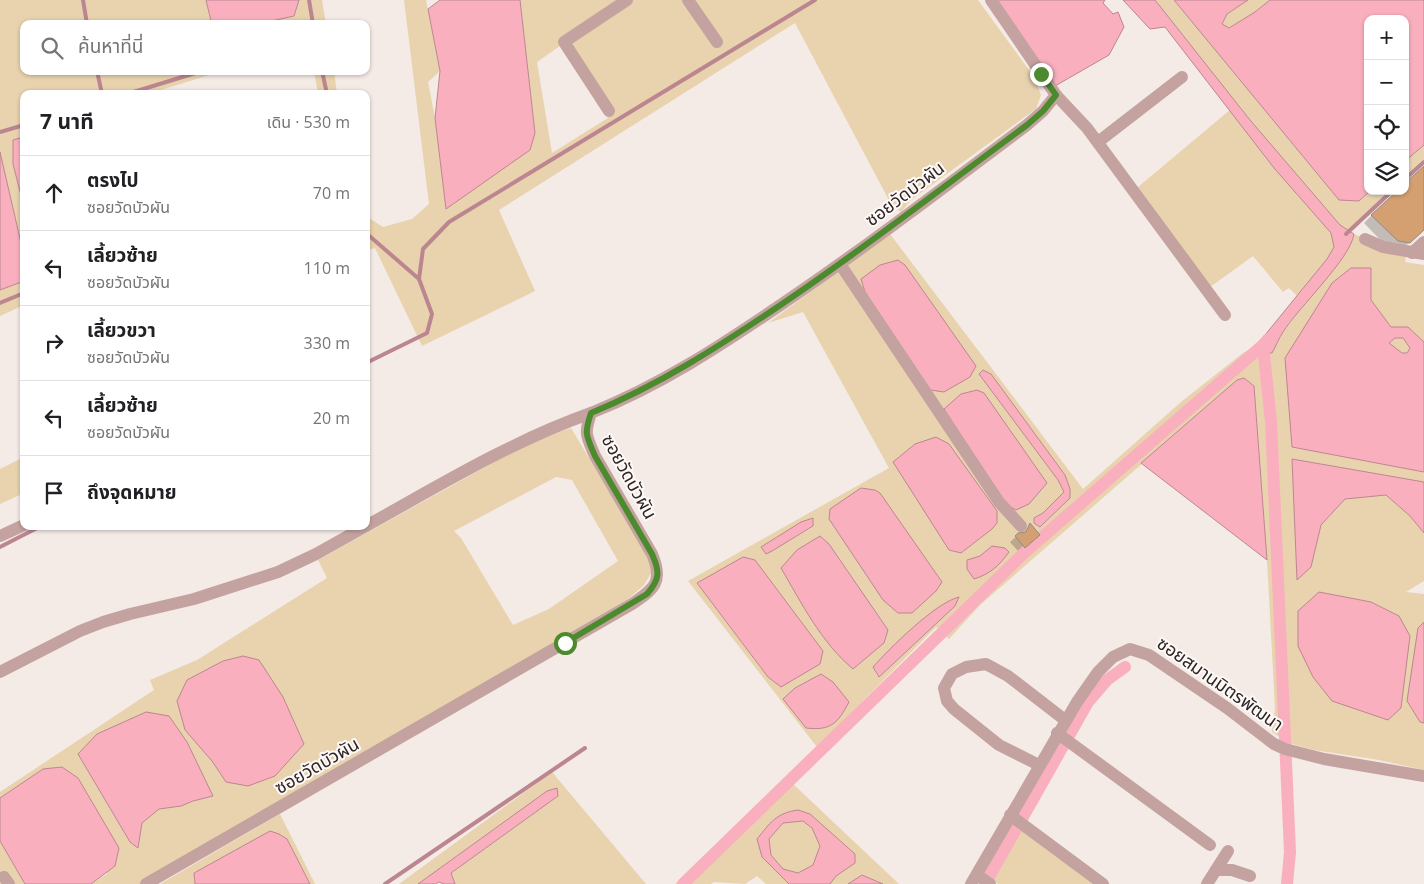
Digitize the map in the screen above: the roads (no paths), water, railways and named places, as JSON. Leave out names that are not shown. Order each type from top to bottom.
[{"type":"street","points":[[609,111],[564,42],[627,0]]},
{"type":"street","points":[[688,0],[717,42]]},
{"type":"street","points":[[990,0],[1056,95],[1098,142],[1225,314]]},
{"type":"street","points":[[1098,142],[1182,77]]},
{"type":"street","name":"ซอยวัดบัวผัน","points":[[146,884],[647,594],[654,586],[658,576],[657,566],[592,449],[586,430],[591,413],[657,383],[717,348],[840,264],[1027,125],[1043,111],[1056,95]]},
{"type":"street","points":[[1365,239],[1383,247],[1418,253],[1424,242]]},
{"type":"street","points":[[840,264],[999,502],[1021,526]]},
{"type":"street","points":[[370,524],[523,440],[553,426],[591,413]]},
{"type":"street","points":[[0,536],[20,527]]},
{"type":"street","points":[[0,672],[80,631],[104,622],[194,599],[278,572],[316,554],[359,530]]},
{"type":"street","name":"ซอยสมานมิตรพัฒนา","points":[[974,879],[1065,720],[1098,672],[1113,657],[1130,649],[1149,655],[1227,708],[1274,744],[1284,749],[1300,754],[1424,776]]},
{"type":"street","points":[[1039,765],[999,745],[954,709],[947,701],[944,688],[952,674],[966,667],[986,664],[1008,676],[1065,720]]},
{"type":"street","points":[[1058,733],[1210,845]]},
{"type":"street","points":[[1010,815],[1103,884]]},
{"type":"street","points":[[1207,884],[1228,851]]},
{"type":"street","points":[[1216,870],[1232,870],[1250,876]]},
{"type":"street","points":[[974,879],[990,884]]},
{"type":"waterway","points":[[83,0],[86,20]]},
{"type":"waterway","points":[[309,0],[312,20]]},
{"type":"waterway","points":[[419,279],[423,249],[449,222],[815,0]]},
{"type":"waterway","points":[[98,75],[101,90]]},
{"type":"waterway","points":[[140,90],[189,75]]},
{"type":"waterway","points":[[323,75],[326,90]]},
{"type":"waterway","points":[[0,132],[20,126]]},
{"type":"waterway","points":[[1409,175],[1424,162]]},
{"type":"waterway","points":[[1346,234],[1388,195]]},
{"type":"waterway","points":[[370,236],[419,279],[432,314],[427,333],[370,361]]},
{"type":"waterway","points":[[0,303],[20,295]]},
{"type":"waterway","points":[[1268,339],[1263,345],[1271,421],[1290,852],[1287,884]]},
{"type":"waterway","points":[[683,884],[1024,553],[1263,345]]},
{"type":"waterway","points":[[0,547],[33,530]]},
{"type":"waterway","points":[[985,884],[1088,702],[1107,680],[1125,667]]},
{"type":"waterway","points":[[385,884],[585,748]]}]
